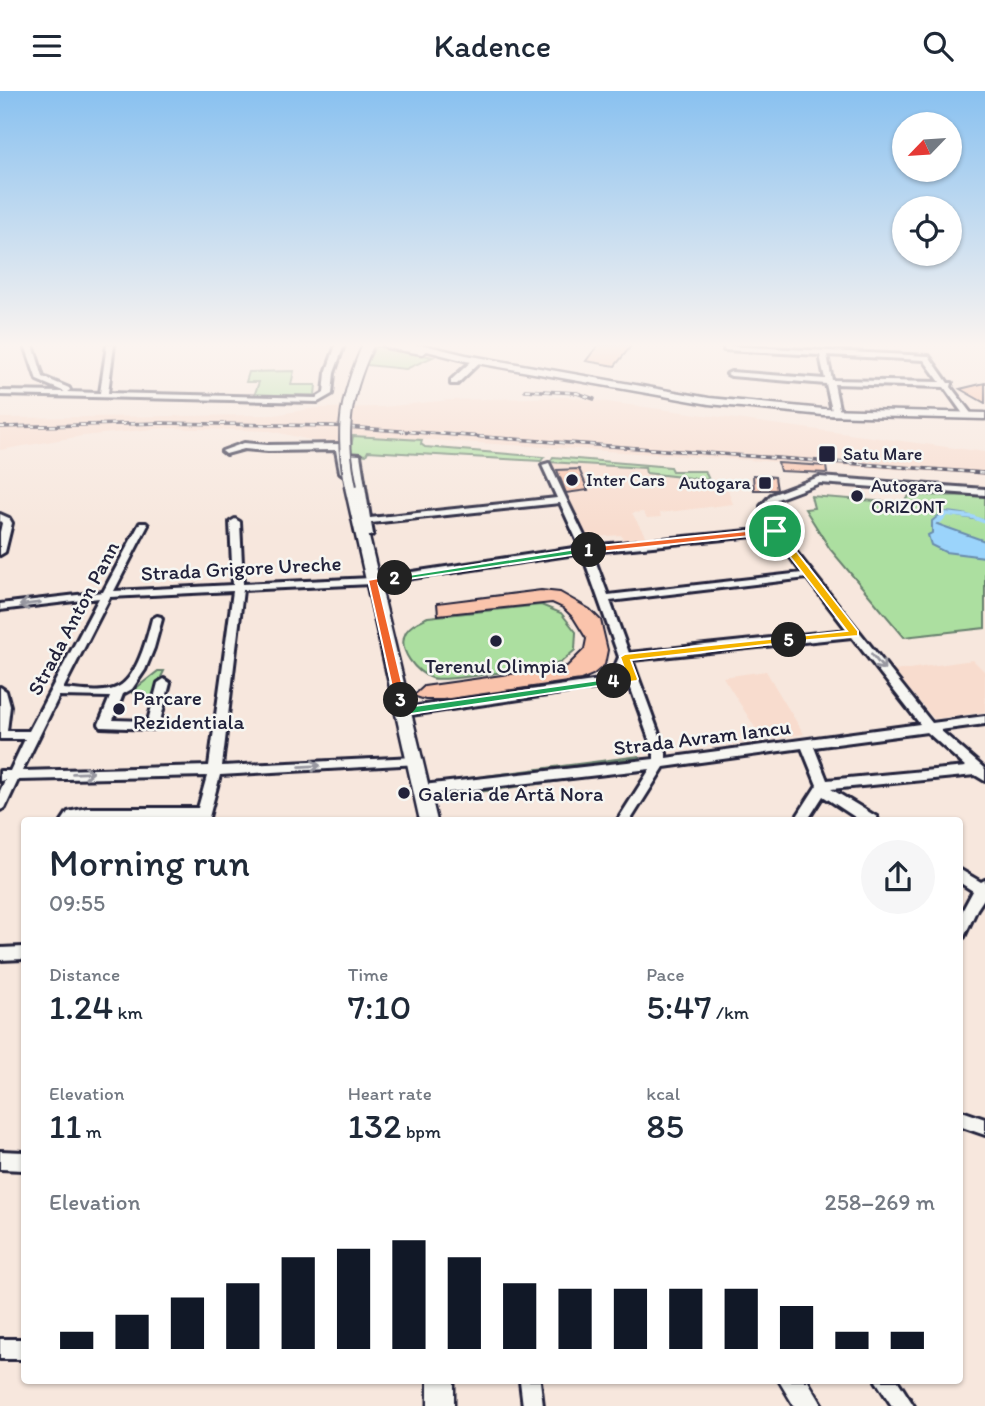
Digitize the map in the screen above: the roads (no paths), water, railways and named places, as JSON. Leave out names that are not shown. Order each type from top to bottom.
[{"type":"main road","points":[[346,406],[341,439],[428,817]]},
{"type":"main road","points":[[773,406],[836,413],[985,416]]},
{"type":"main road","points":[[441,1384],[441,1406]]},
{"type":"main road","points":[[794,1384],[810,1406]]},
{"type":"street","points":[[835,406],[836,413]]},
{"type":"street","points":[[963,406],[969,416]]},
{"type":"street","points":[[226,451],[244,446],[268,449],[340,447],[364,566],[372,577]]},
{"type":"street","points":[[341,459],[346,456],[357,457],[365,521],[375,565],[372,577]]},
{"type":"street","points":[[546,465],[586,550],[660,753],[660,763],[626,817]]},
{"type":"street","points":[[981,773],[929,727],[808,575],[775,531],[767,512],[768,501],[788,490],[819,480],[985,492]]},
{"type":"street","points":[[365,521],[562,500]]},
{"type":"street","points":[[0,517],[6,520],[6,523],[0,552]]},
{"type":"street","points":[[78,817],[87,813],[202,817],[215,771],[239,588],[235,522]]},
{"type":"street","name":"Strada Anton Pann","points":[[0,805],[33,734],[143,525]]},
{"type":"street","name":"Strada Grigore Ureche","points":[[0,607],[108,594],[239,588],[372,577],[586,550],[775,531]]},
{"type":"street","points":[[603,599],[808,575]]},
{"type":"street","points":[[157,619],[155,632],[132,683],[118,693],[106,724],[153,725],[164,683]]},
{"type":"street","points":[[625,657],[854,633]]},
{"type":"street","points":[[604,682],[619,671],[625,657]]},
{"type":"street","points":[[404,712],[633,679]]},
{"type":"street","points":[[0,691],[4,706],[0,735],[33,734]]},
{"type":"street","points":[[55,692],[118,693]]},
{"type":"street","name":"Strada Avram Iancu","points":[[423,790],[660,763],[985,720]]},
{"type":"street","points":[[806,743],[822,787],[866,817]]},
{"type":"street","points":[[0,776],[215,771],[415,761]]},
{"type":"street","points":[[822,787],[981,773]]},
{"type":"street","points":[[803,817],[822,787]]},
{"type":"street","points":[[963,877],[983,887],[963,925]]},
{"type":"street","points":[[0,954],[21,953]]},
{"type":"street","points":[[963,1119],[985,1127]]},
{"type":"street","points":[[0,1160],[21,1161]]},
{"type":"street","points":[[0,1349],[21,1349]]},
{"type":"street","points":[[530,1384],[533,1406]]},
{"type":"street","points":[[888,1384],[904,1406]]},
{"type":"water","points":[[943,512],[964,514],[985,521],[945,514],[937,524],[985,541],[985,557],[945,552],[931,545],[928,535],[932,533],[932,521]]},
{"type":"waterway","points":[[939,522],[945,514],[973,517],[985,522]]},
{"type":"railway","points":[[0,427],[162,423],[332,426],[985,473]]},
{"type":"place","name":"Satu Mare","points":[[827,454]]},
{"type":"place","name":"Inter Cars","points":[[572,480]]},
{"type":"place","name":"Autogara","points":[[765,483]]},
{"type":"place","name":"Autogara ORIZONT","points":[[857,496]]},
{"type":"place","name":"Terenul Olimpia","points":[[496,641]]},
{"type":"place","name":"Parcare Rezidentiala","points":[[119,709]]},
{"type":"place","name":"Galeria de Artă Nora","points":[[404,793]]}]
